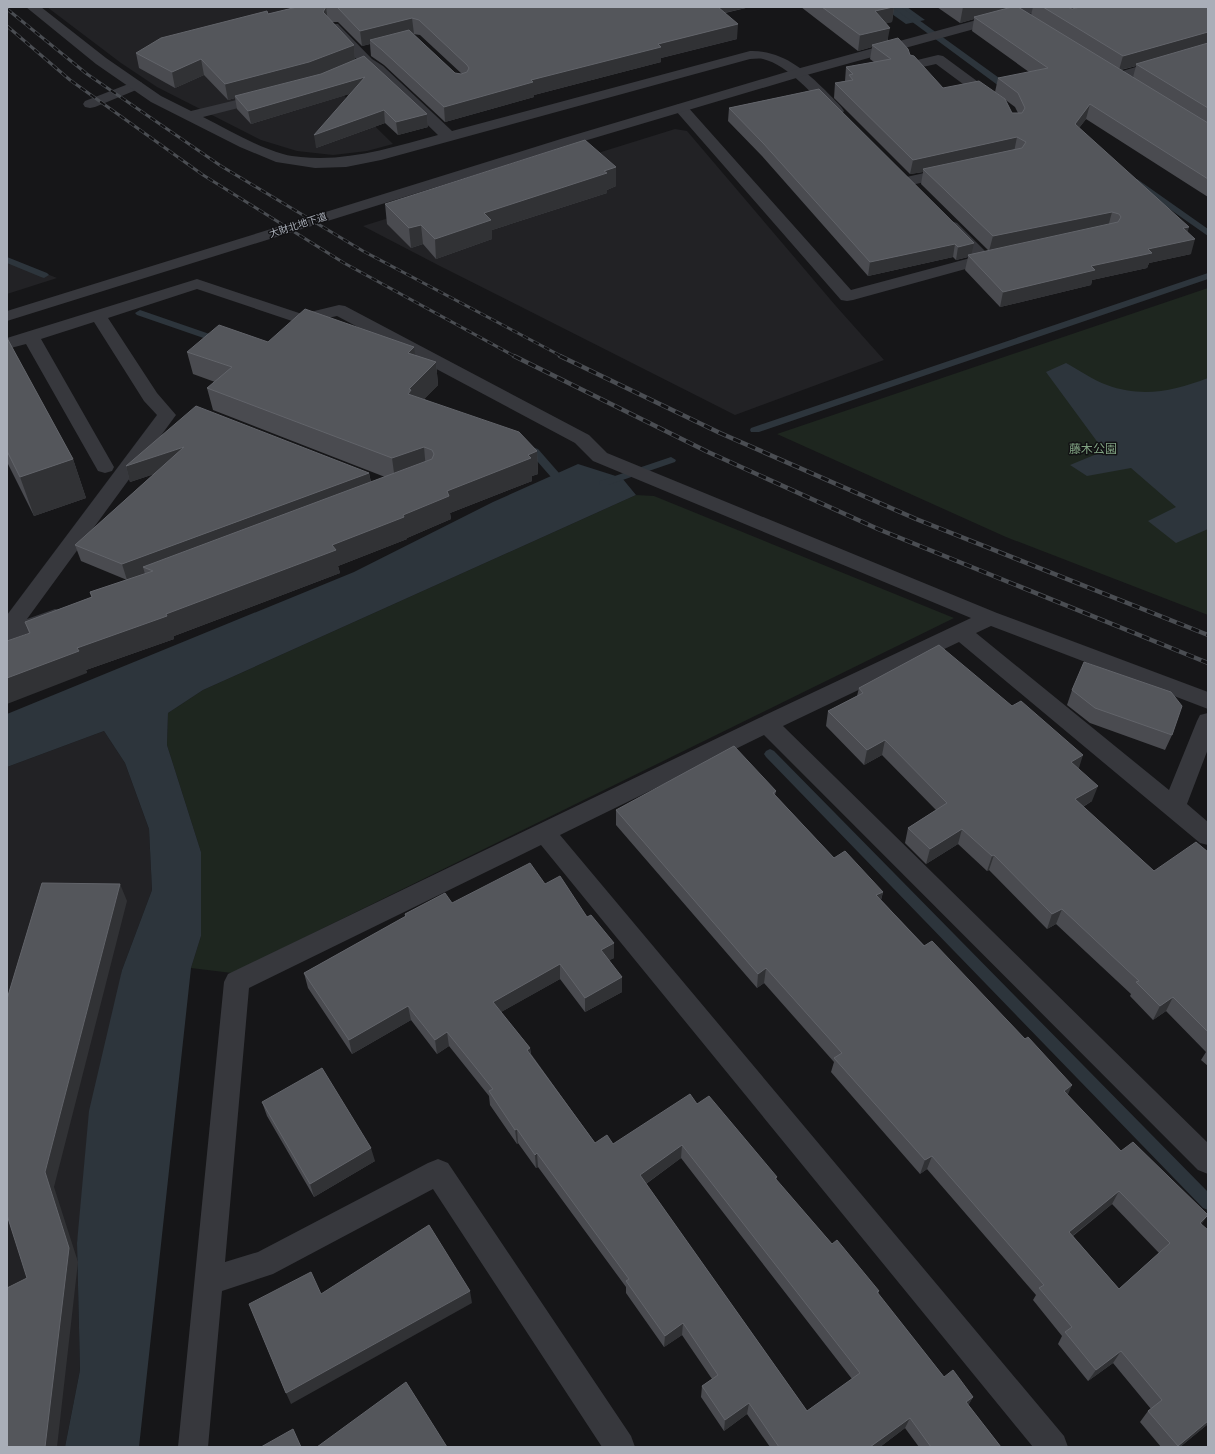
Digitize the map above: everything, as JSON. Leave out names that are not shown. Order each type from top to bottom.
[{"type":"street","points":[[33,7],[101,62],[156,99],[245,144],[281,159],[315,163],[346,162],[381,155],[750,55],[767,56],[787,64],[847,121]]},
{"type":"street","name":"大財北地下道","points":[[7,316],[260,238],[461,173],[798,73],[1039,7]]},
{"type":"street","points":[[1015,14],[1030,23]]},
{"type":"street","points":[[333,26],[449,137]]},
{"type":"street","points":[[917,40],[938,59],[1009,111]]},
{"type":"street","points":[[1117,77],[1208,50]]},
{"type":"street","points":[[352,68],[365,55]]},
{"type":"street","points":[[914,65],[938,59]]},
{"type":"street","points":[[1103,68],[1130,85]]},
{"type":"street","points":[[190,116],[280,92]]},
{"type":"street","points":[[681,108],[847,296],[992,258],[940,215]]},
{"type":"street","points":[[918,192],[902,176],[968,168]]},
{"type":"street","points":[[7,344],[197,284],[302,319],[339,310],[582,439],[600,457],[990,618],[1208,701]]},
{"type":"street","points":[[98,315],[150,397],[167,415],[186,414]]},
{"type":"street","points":[[31,336],[105,467]]},
{"type":"street","points":[[7,630],[167,415]]},
{"type":"street","points":[[7,634],[74,609]]},
{"type":"street","points":[[193,1447],[237,982],[544,832],[990,618]]},
{"type":"street","points":[[961,632],[1208,836]]},
{"type":"street","points":[[1174,807],[1208,722]]},
{"type":"street","points":[[768,724],[1208,1161]]},
{"type":"street","points":[[544,832],[1053,1447]]},
{"type":"street","points":[[208,1281],[263,1264],[438,1172],[620,1447]]},
{"type":"lane","points":[[90,104],[136,85]]},
{"type":"shaded area","points":[[47,7],[316,7],[322,74],[393,144],[367,151],[333,155],[297,151],[261,140],[157,87],[121,63]]},
{"type":"shaded area","points":[[882,7],[907,7],[925,20],[906,24]]},
{"type":"shaded area","points":[[675,129],[687,131],[835,305],[884,360],[735,415],[363,226]]},
{"type":"shaded area","points":[[7,258],[57,278],[7,294]]},
{"type":"shaded area","points":[[1066,363],[1102,383],[1120,389],[1133,391],[1145,392],[1170,389],[1208,378],[1208,529],[1176,543],[1148,521],[1176,507],[1131,468],[1087,476],[1070,465],[1104,451],[1046,372]]},
{"type":"shaded area","points":[[578,464],[622,478],[636,495],[203,690],[168,713],[167,745],[201,852],[201,936],[191,968],[139,1447],[65,1447],[80,1370],[77,1243],[89,1111],[122,970],[152,890],[149,829],[125,763],[104,731],[7,767],[7,714],[354,572],[493,502]]},
{"type":"shaded area","points":[[104,731],[125,763],[149,829],[152,890],[122,970],[77,1243],[80,1370],[65,1447],[7,1447],[7,767]]},
{"type":"green space","name":"藤木公園","points":[[1208,288],[1208,615],[1006,537],[777,434]]},
{"type":"green space","points":[[636,495],[654,496],[954,618],[232,973],[191,968],[201,936],[201,852],[167,745],[168,713],[203,690]]},
{"type":"building","points":[[297,7],[326,7],[323,12],[354,45],[309,62],[225,84],[201,59],[172,72],[136,53],[161,38],[267,11],[268,14]]},
{"type":"building","points":[[337,7],[718,7],[738,24],[658,44],[661,47],[531,80],[533,82],[444,107],[370,40],[409,30],[455,73],[461,74],[467,72],[469,68],[467,65],[419,20],[412,18],[360,31]]},
{"type":"building","points":[[822,7],[893,7],[875,11],[890,28],[860,35]]},
{"type":"building","points":[[1012,7],[1018,7],[1208,123],[1208,179],[1090,104],[1075,124],[1189,227],[1183,228],[1195,239],[1148,249],[1152,253],[1091,266],[1095,270],[1003,292],[968,255],[1118,222],[1121,217],[1119,214],[1112,212],[993,236],[923,169],[1022,148],[1026,142],[1017,137],[913,160],[835,83],[853,80],[849,75],[853,74],[846,67],[891,59],[872,45],[898,38],[908,49],[910,55],[914,56],[943,88],[979,81],[1005,99],[1012,113],[1022,113],[1025,108],[1018,93],[998,78],[1048,68],[974,17]]},
{"type":"building","points":[[1043,7],[1068,7],[1072,9],[1080,7],[1208,7],[1208,32],[1123,56]]},
{"type":"building","points":[[1208,43],[1208,108],[1136,64]]},
{"type":"building","points":[[364,56],[427,114],[396,122],[384,110],[314,135],[365,77],[248,111],[235,96],[321,74]]},
{"type":"building","points":[[819,89],[974,243],[958,247],[955,244],[870,262],[763,143],[729,108]]},
{"type":"building","points":[[585,140],[616,167],[604,171],[607,173],[484,213],[491,220],[435,239],[421,225],[409,228],[385,204]]},
{"type":"building","points":[[305,309],[414,347],[408,353],[436,362],[409,389],[411,390],[408,394],[519,432],[537,451],[528,455],[531,458],[447,491],[449,496],[403,515],[404,517],[332,545],[336,550],[166,614],[167,616],[77,648],[79,651],[7,678],[7,641],[30,633],[25,622],[92,597],[90,592],[153,571],[143,567],[432,459],[434,454],[432,450],[424,447],[392,458],[207,388],[232,367],[187,352],[219,325],[268,342]]},
{"type":"building","points":[[7,338],[73,459],[20,477],[7,451]]},
{"type":"building","points":[[196,406],[369,473],[122,564],[75,545],[184,447],[126,466]]},
{"type":"building","points":[[939,645],[1012,706],[1021,701],[1083,755],[1071,762],[1098,786],[1075,799],[1154,871],[1196,842],[1208,852],[1208,1032],[1173,997],[1160,1006],[1136,982],[1139,981],[1062,909],[1052,914],[994,855],[992,856],[962,829],[930,849],[908,828],[947,803],[885,740],[867,750],[828,711],[863,693],[859,688]]},
{"type":"building","points":[[1084,662],[1171,692],[1182,706],[1172,735],[1095,708],[1072,690]]},
{"type":"building","points":[[734,746],[776,791],[773,793],[834,858],[845,851],[883,892],[876,895],[924,946],[932,941],[1025,1039],[1028,1037],[1072,1085],[1064,1091],[1121,1151],[1133,1142],[1208,1215],[1200,1223],[1208,1230],[1208,1421],[1178,1446],[1148,1411],[1162,1400],[1121,1351],[1096,1370],[1065,1332],[1072,1327],[1039,1288],[1044,1285],[932,1156],[925,1160],[834,1058],[842,1053],[766,968],[758,974],[616,810]],"holes":[[[1119,1191],[1170,1243],[1119,1289],[1069,1232]]]},
{"type":"building","points":[[530,863],[545,884],[560,876],[587,917],[591,915],[614,943],[601,950],[622,977],[585,998],[560,964],[493,1002],[530,1048],[527,1050],[595,1143],[607,1135],[613,1144],[690,1094],[697,1104],[709,1096],[777,1177],[775,1178],[832,1244],[837,1240],[879,1291],[877,1292],[944,1377],[953,1370],[973,1397],[966,1402],[1001,1447],[931,1447],[910,1418],[870,1447],[779,1447],[749,1403],[725,1420],[702,1386],[718,1375],[683,1323],[665,1336],[626,1281],[629,1279],[537,1153],[535,1155],[517,1129],[515,1130],[489,1091],[493,1089],[447,1032],[435,1040],[408,1006],[349,1040],[304,973],[406,916],[405,914],[445,893],[452,903]],"holes":[[[682,1145],[860,1373],[807,1411],[640,1175]]]},
{"type":"building","points":[[42,883],[120,884],[45,1172],[69,1248],[45,1447],[7,1447],[7,1288],[27,1278],[7,1215],[7,999]]},
{"type":"building","points":[[322,1068],[371,1148],[310,1184],[262,1102]]},
{"type":"building","points":[[429,1225],[470,1291],[286,1393],[249,1304],[311,1272],[321,1294]]},
{"type":"building","points":[[406,1382],[447,1447],[317,1447]]},
{"type":"building","points":[[293,1429],[301,1447],[261,1447]]},
{"type":"waterway","points":[[896,7],[1010,90]]},
{"type":"waterway","points":[[1137,182],[1208,233]]},
{"type":"waterway","points":[[7,260],[44,275]]},
{"type":"waterway","points":[[755,430],[1208,276]]},
{"type":"waterway","points":[[140,313],[221,341]]},
{"type":"waterway","points":[[523,447],[534,451],[555,475]]},
{"type":"waterway","points":[[604,483],[671,460]]},
{"type":"waterway","points":[[770,754],[1208,1203]]},
{"type":"railway","points":[[7,9],[87,74],[221,166],[363,251],[563,357]]},
{"type":"railway","points":[[7,26],[70,80],[203,175],[344,263],[516,357]]},
{"type":"railway","points":[[560,356],[720,433],[916,519],[1208,635]]},
{"type":"railway","points":[[516,357],[708,452],[878,529],[1208,663]]}]
